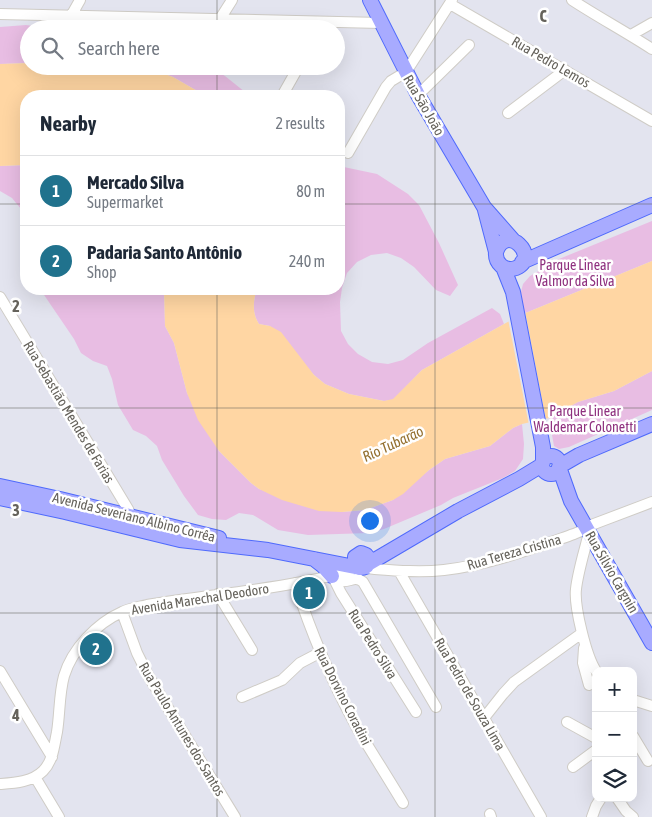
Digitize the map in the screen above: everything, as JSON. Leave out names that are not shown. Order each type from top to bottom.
[{"type":"main road","name":"Rua São João","points":[[370,0],[418,96],[484,207],[516,242]]},
{"type":"main road","points":[[503,267],[511,269],[652,205]]},
{"type":"main road","name":"Rua São João","points":[[484,207],[496,252]]},
{"type":"main road","points":[[551,465],[542,444],[514,296],[503,267],[497,260],[496,252],[497,247],[504,241],[555,248]]},
{"type":"main road","points":[[514,296],[520,264],[524,254],[524,250],[516,242]]},
{"type":"main road","name":"Avenida Marechal Deodoro","points":[[362,563],[404,544],[519,479],[652,424]]},
{"type":"main road","name":"Rua Sílvio Cargnin","points":[[551,465],[652,643]]},
{"type":"main road","name":"Avenida Severiano Albino Corrêa","points":[[0,486],[32,498],[130,522],[189,542],[268,550],[313,558],[362,563]]},
{"type":"main road","name":"Avenida Severiano Albino Corrêa","points":[[0,498],[32,498]]},
{"type":"main road","points":[[313,558],[332,576]]},
{"type":"street","points":[[71,16],[80,0]]},
{"type":"street","points":[[220,19],[232,0]]},
{"type":"street","points":[[572,0],[652,49]]},
{"type":"street","points":[[348,153],[386,87],[406,72],[451,2]]},
{"type":"street","name":"Rua Pedro Lemos","points":[[451,2],[652,121]]},
{"type":"street","points":[[0,14],[237,20]]},
{"type":"street","points":[[345,24],[381,23]]},
{"type":"street","points":[[631,35],[652,23]]},
{"type":"street","points":[[418,96],[469,45]]},
{"type":"street","points":[[508,113],[565,70]]},
{"type":"street","points":[[285,90],[294,75]]},
{"type":"street","name":"Rua Sebastião Mendes de Farias","points":[[0,297],[130,522]]},
{"type":"street","name":"Rua Tereza Cristina","points":[[362,563],[399,571],[425,572],[489,562],[574,534],[652,502]]},
{"type":"street","points":[[587,529],[576,589],[576,600],[582,633],[589,658],[594,667]]},
{"type":"street","name":"Avenida Marechal Deodoro","points":[[52,757],[58,726],[62,687],[70,660],[98,628],[108,620],[122,612],[147,604],[332,576],[350,571],[362,563]]},
{"type":"street","name":"Rua Pedro de Souza Lima","points":[[399,571],[541,817]]},
{"type":"street","points":[[332,576],[340,581],[356,579],[363,582],[436,707]]},
{"type":"street","name":"Rua Pedro Silva","points":[[332,576],[341,594],[416,712]]},
{"type":"street","name":"Rua Dorvino Coradini","points":[[295,583],[321,652],[358,728],[403,803]]},
{"type":"street","points":[[218,594],[252,650]]},
{"type":"street","name":"Rua Paulo Antunes dos Santos","points":[[122,612],[137,653],[149,677],[235,817]]},
{"type":"street","points":[[484,718],[514,682],[582,633]]},
{"type":"street","points":[[585,644],[583,663],[588,685]]},
{"type":"street","points":[[242,697],[282,680],[300,664],[321,652]]},
{"type":"street","points":[[0,671],[52,757],[42,772],[35,776],[21,781],[0,784]]},
{"type":"street","points":[[637,701],[652,706]]},
{"type":"street","points":[[567,722],[592,736]]},
{"type":"street","points":[[637,743],[648,761]]},
{"type":"street","points":[[573,767],[592,753]]},
{"type":"street","points":[[35,776],[59,817]]},
{"type":"street","points":[[592,817],[598,802]]},
{"type":"street","points":[[620,802],[633,817]]},
{"type":"green space","points":[[20,25],[20,63],[0,64],[0,27]]},
{"type":"green space","points":[[167,75],[223,75],[242,90],[196,90]]},
{"type":"green space","points":[[20,165],[20,208],[12,198],[0,191],[0,166]]},
{"type":"green space","points":[[345,167],[377,174],[408,194],[419,205],[458,285],[450,296],[436,290],[414,267],[401,258],[387,253],[371,255],[357,262],[347,273],[345,279]]},
{"type":"green space","name":"Parque Linear Valmor da Silva","points":[[652,221],[652,261],[523,314],[521,292],[523,284],[530,276],[559,259]]},
{"type":"green space","points":[[44,295],[164,295],[165,326],[174,343],[187,393],[219,451],[259,489],[342,512],[365,510],[393,500],[445,459],[490,446],[513,428],[522,424],[523,459],[515,471],[503,478],[384,529],[369,533],[308,535],[278,530],[253,515],[239,513],[226,520],[212,519],[198,515],[162,460],[157,446],[146,436],[133,430],[118,405],[107,366],[93,361],[81,353],[74,339]]},
{"type":"green space","points":[[256,295],[341,295],[341,331],[348,344],[358,354],[372,362],[388,364],[403,360],[428,343],[492,308],[500,314],[504,324],[422,370],[393,400],[384,401],[349,394],[325,384],[314,375],[270,326],[259,324],[254,311]]},
{"type":"green space","name":"Parque Linear Waldemar Colonetti","points":[[652,371],[652,410],[569,447],[559,449],[554,446],[549,418],[578,402],[614,391]]},
{"type":"water","points":[[20,63],[20,75],[167,75],[196,90],[20,90],[20,165],[0,166],[0,64]]},
{"type":"water","name":"Rio Tubarão","points":[[652,261],[652,371],[614,391],[578,402],[549,418],[513,428],[490,446],[445,459],[393,500],[365,510],[319,511],[282,500],[259,489],[219,451],[198,420],[187,393],[174,343],[165,326],[164,295],[256,295],[255,316],[259,324],[270,326],[281,332],[314,375],[325,384],[349,394],[384,401],[393,399],[422,370],[523,314]]},
{"type":"pier","points":[[525,311],[546,421],[529,425],[508,319]]},
{"type":"place","name":"Mercado Silva","points":[[309,593]]},
{"type":"place","name":"Padaria Santo Antônio","points":[[96,649]]}]
